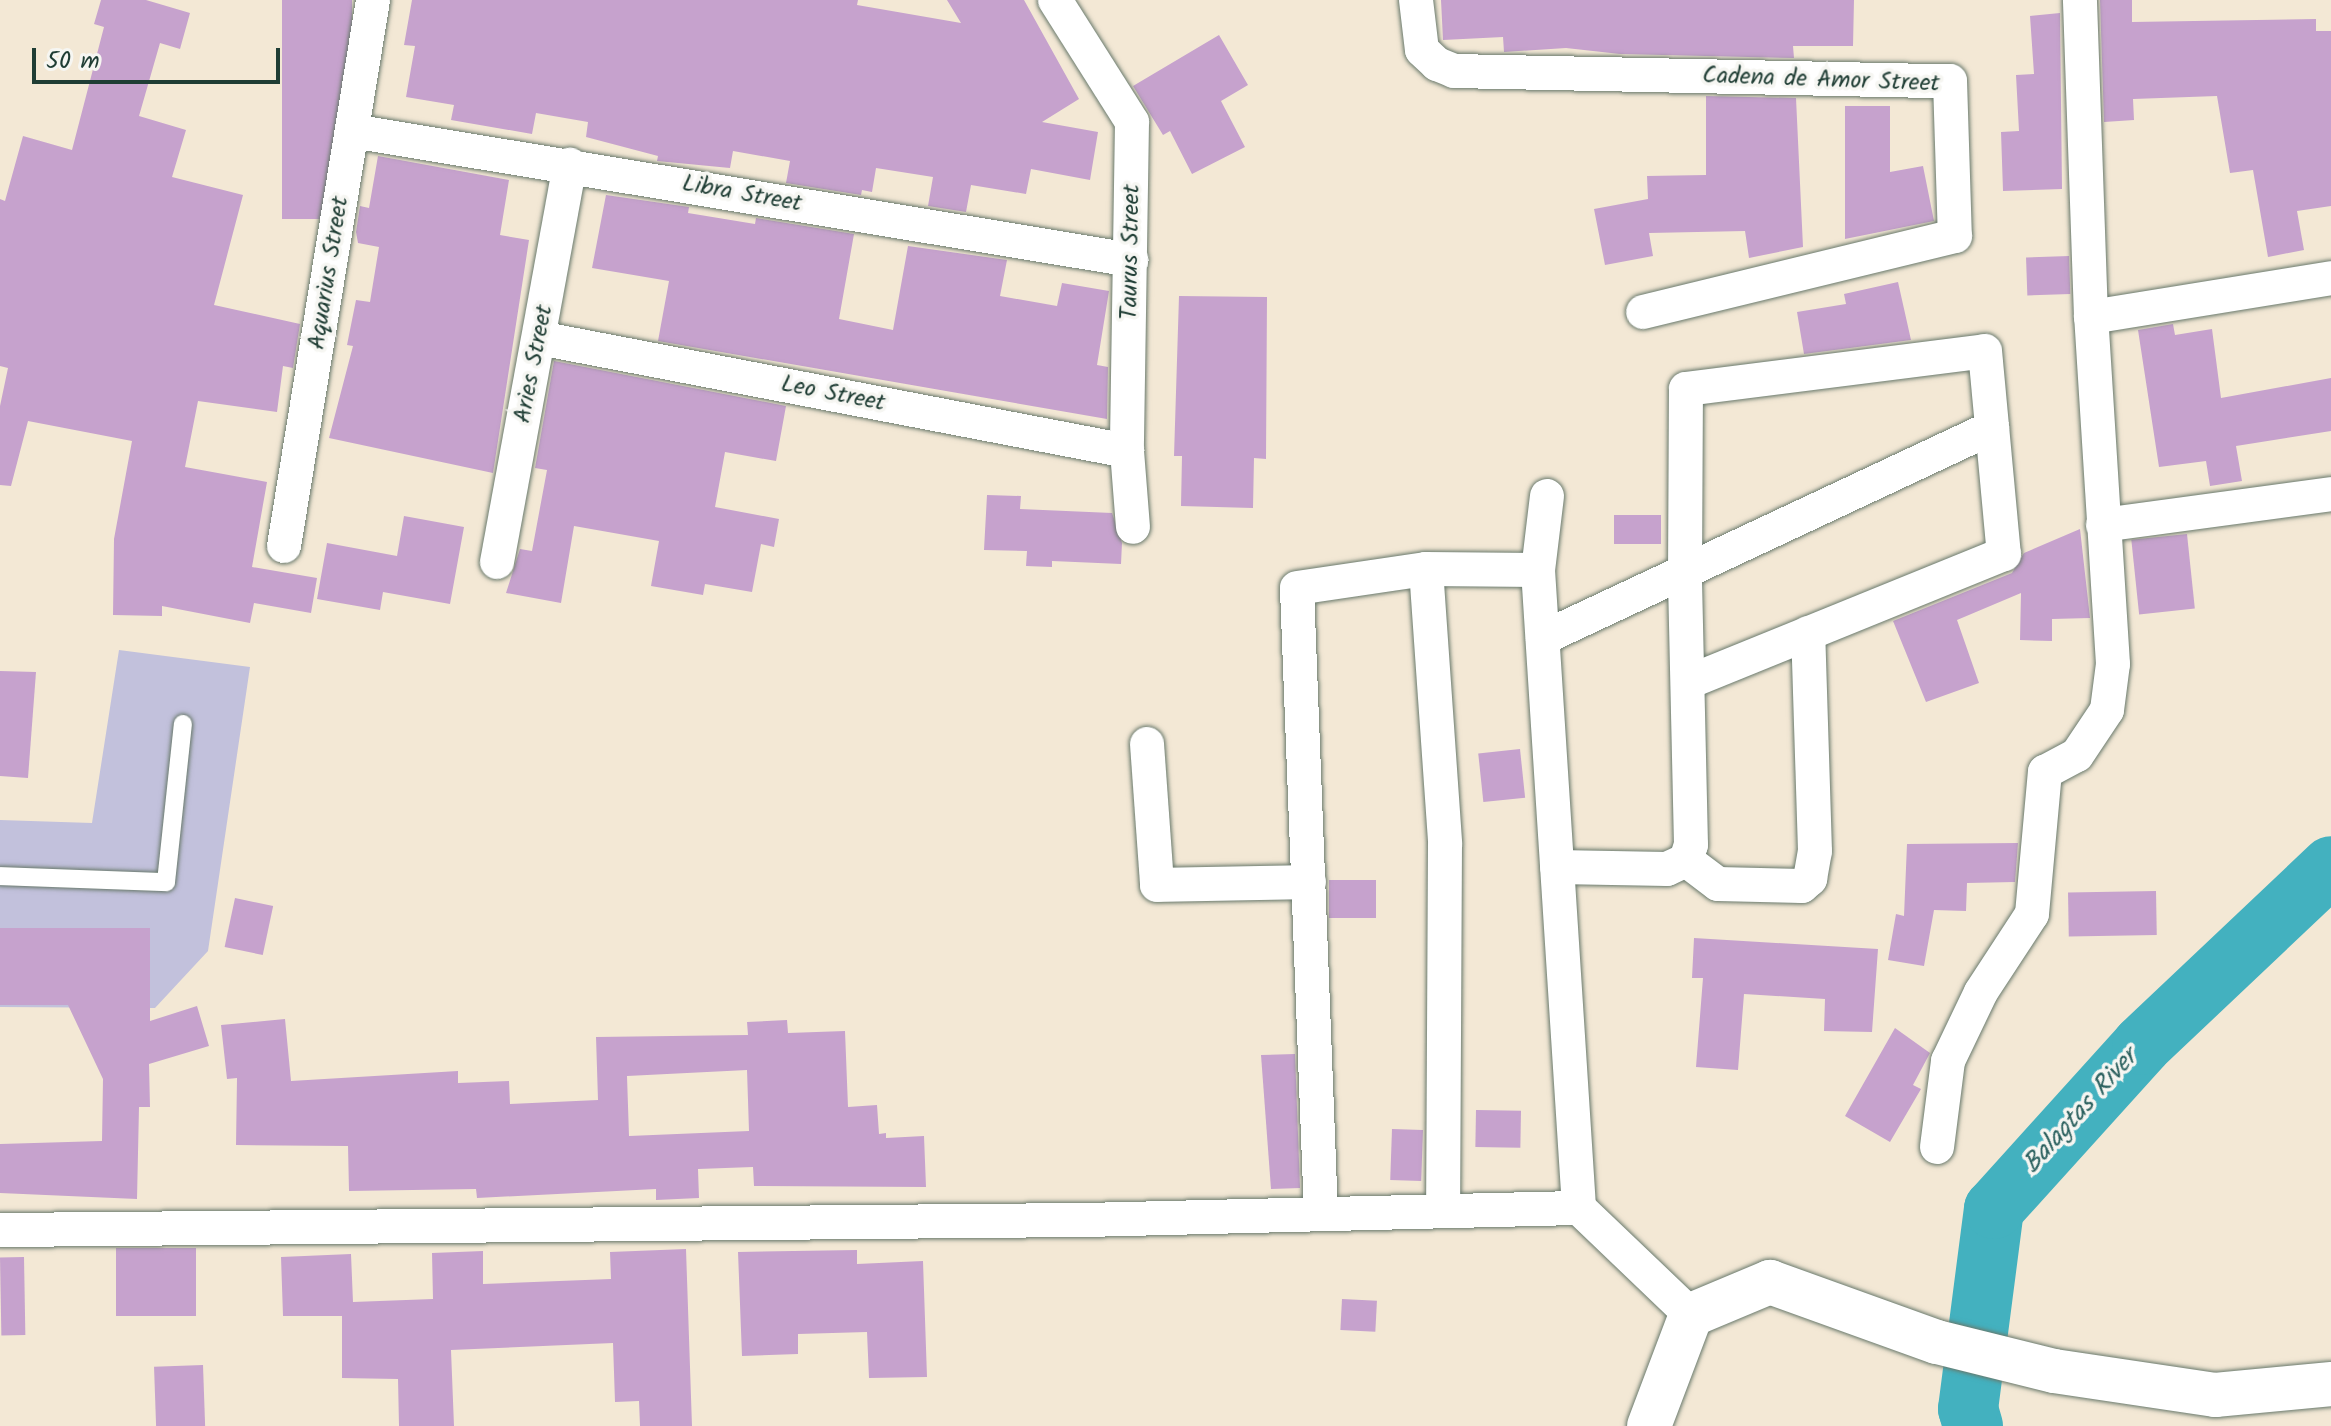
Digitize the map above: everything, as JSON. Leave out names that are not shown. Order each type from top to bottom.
[{"type":"street","name":"Aquarius Street","points":[[284,546],[373,0]]},
{"type":"street","name":"Taurus Street","points":[[1055,0],[1132,122],[1127,451],[1133,527]]},
{"type":"street","name":"Cadena de Amor Street","points":[[1416,0],[1422,50],[1437,64],[1454,71],[1950,81],[1955,236],[1643,312]]},
{"type":"street","points":[[1937,1147],[1948,1061],[1981,992],[2032,914],[2045,772],[2077,755],[2107,710],[2113,664],[2091,317],[2080,0]]},
{"type":"street","name":"Libra Street","points":[[352,131],[1131,260]]},
{"type":"street","name":"Aries Street","points":[[497,562],[570,165]]},
{"type":"street","points":[[2091,317],[2331,278]]},
{"type":"street","name":"Leo Street","points":[[539,338],[1127,451]]},
{"type":"street","points":[[1557,867],[1667,869],[1686,860],[1691,845],[1685,574],[1686,389],[1985,351],[2004,554],[1689,682]]},
{"type":"street","points":[[1543,638],[1992,428]]},
{"type":"street","points":[[2103,525],[2331,494]]},
{"type":"street","points":[[1547,496],[1538,570],[1579,1208],[1691,1315]]},
{"type":"street","points":[[1321,1214],[1297,588],[1426,569],[1538,570]]},
{"type":"street","points":[[1426,569],[1445,844],[1443,1211]]},
{"type":"street","points":[[1686,860],[1718,884],[1802,886],[1810,879],[1815,851],[1808,633]]},
{"type":"street","points":[[1147,744],[1157,885],[1309,882]]},
{"type":"street","points":[[0,1230],[1321,1214],[1579,1208]]},
{"type":"street","points":[[1649,1426],[1691,1315],[1770,1282],[1937,1342],[2054,1371],[2215,1395],[2331,1384]]},
{"type":"lane","points":[[0,876],[166,882],[183,724]]},
{"type":"shaded area","points":[[119,650],[250,667],[208,951],[155,1008],[0,1007],[0,820],[92,823]]},
{"type":"building","points":[[101,0],[146,0],[190,13],[180,49],[160,43],[139,116],[186,130],[172,177],[243,195],[214,305],[300,324],[293,368],[283,366],[277,412],[198,401],[185,467],[267,482],[252,567],[317,578],[311,613],[254,603],[250,623],[162,606],[162,616],[113,615],[114,539],[132,441],[28,421],[11,486],[0,485],[0,406],[8,368],[0,366],[0,199],[5,201],[23,136],[72,150],[104,27],[94,24]]},
{"type":"building","points":[[282,0],[352,0],[352,219],[282,219]]},
{"type":"building","points":[[412,0],[858,0],[857,5],[961,23],[947,0],[1024,0],[1079,99],[1042,122],[1098,132],[1090,180],[1031,169],[1026,194],[971,185],[966,212],[928,206],[933,177],[876,168],[872,192],[862,190],[861,195],[786,183],[790,161],[733,151],[730,168],[657,161],[658,156],[586,137],[588,122],[536,113],[532,134],[451,120],[454,105],[406,97],[415,46],[404,45]]},
{"type":"building","points":[[1441,0],[1854,0],[1853,46],[1793,46],[1794,58],[1620,54],[1566,48],[1504,52],[1503,37],[1443,40]]},
{"type":"building","points":[[2100,0],[2132,0],[2132,22],[2316,19],[2316,31],[2331,31],[2331,206],[2297,211],[2304,250],[2268,257],[2253,170],[2230,173],[2217,96],[2133,99],[2134,120],[2104,122]]},
{"type":"building","points":[[2060,13],[2062,189],[2003,191],[2001,132],[2019,131],[2016,75],[2034,74],[2030,16]]},
{"type":"building","points":[[1219,35],[1248,85],[1221,101],[1245,147],[1192,174],[1170,131],[1163,135],[1133,86]]},
{"type":"building","points":[[1706,96],[1796,98],[1803,247],[1749,258],[1745,231],[1649,233],[1653,256],[1605,265],[1594,209],[1648,199],[1647,176],[1706,175]]},
{"type":"building","points":[[1845,106],[1890,106],[1890,172],[1923,166],[1934,221],[1845,239]]},
{"type":"building","points":[[378,156],[509,180],[500,235],[529,240],[493,473],[329,438],[353,346],[347,345],[356,300],[370,302],[379,247],[358,243],[356,232],[360,206],[369,208]]},
{"type":"building","points":[[606,195],[689,207],[688,213],[755,224],[756,218],[854,234],[839,319],[893,330],[908,246],[1007,260],[1000,296],[1057,306],[1062,283],[1109,291],[1097,365],[1108,367],[1107,419],[658,341],[669,281],[592,268]]},
{"type":"building","points":[[2069,256],[2070,294],[2027,295],[2026,258]]},
{"type":"building","points":[[1898,282],[1911,340],[1804,354],[1797,312],[1846,304],[1844,294]]},
{"type":"building","points":[[1179,296],[1267,297],[1266,459],[1254,458],[1253,508],[1181,506],[1182,456],[1174,456]]},
{"type":"building","points":[[2173,324],[2175,335],[2212,329],[2221,398],[2331,378],[2331,431],[2236,446],[2242,481],[2210,486],[2206,461],[2159,467],[2138,330]]},
{"type":"building","points":[[554,361],[786,406],[776,461],[725,452],[715,507],[779,519],[774,547],[761,544],[752,592],[705,584],[703,595],[651,586],[659,541],[574,526],[561,603],[506,593],[520,549],[532,551],[547,470],[535,468]]},
{"type":"building","points":[[987,495],[1021,496],[1020,509],[1112,513],[1122,543],[1121,564],[1052,561],[1052,567],[1026,566],[1027,551],[984,550]]},
{"type":"building","points":[[1614,515],[1661,515],[1661,544],[1614,544]]},
{"type":"building","points":[[404,516],[464,527],[450,604],[383,592],[380,610],[317,599],[327,543],[397,556]]},
{"type":"building","points":[[2080,529],[2090,618],[2052,619],[2052,641],[2020,640],[2021,593],[1957,620],[1979,683],[1926,702],[1893,621],[2012,573],[2024,553]]},
{"type":"building","points":[[2187,534],[2195,609],[2139,614],[2131,540]]},
{"type":"building","points":[[0,671],[36,672],[28,778],[0,776]]},
{"type":"building","points":[[1520,749],[1525,798],[1483,802],[1478,753]]},
{"type":"building","points":[[2018,843],[2015,882],[1967,883],[1966,911],[1934,910],[1924,966],[1888,960],[1896,914],[1904,916],[1907,844]]},
{"type":"building","points":[[1329,880],[1376,880],[1376,918],[1329,918]]},
{"type":"building","points":[[2156,891],[2157,935],[2069,937],[2068,893]]},
{"type":"building","points":[[235,898],[273,906],[263,955],[225,947]]},
{"type":"building","points":[[0,928],[150,928],[150,1021],[197,1006],[209,1046],[149,1064],[150,1107],[139,1107],[137,1199],[0,1193],[0,1144],[102,1141],[103,1079],[68,1005],[0,1005]]},
{"type":"building","points":[[1694,938],[1878,949],[1872,1032],[1824,1031],[1825,999],[1744,994],[1738,1070],[1696,1067],[1703,978],[1692,978]]},
{"type":"building","points":[[285,1019],[291,1081],[458,1071],[458,1083],[509,1081],[510,1104],[598,1100],[596,1037],[748,1035],[747,1022],[787,1020],[788,1033],[845,1031],[848,1107],[877,1105],[879,1134],[886,1133],[886,1138],[924,1136],[926,1187],[754,1186],[753,1167],[698,1169],[699,1198],[656,1200],[656,1189],[477,1198],[476,1189],[349,1191],[348,1146],[236,1145],[237,1078],[227,1079],[221,1025]],"holes":[[[747,1070],[749,1131],[629,1136],[627,1076]]]},
{"type":"building","points":[[1895,1028],[1930,1053],[1913,1085],[1921,1089],[1890,1142],[1845,1116]]},
{"type":"building","points":[[1295,1054],[1300,1188],[1271,1189],[1261,1055]]},
{"type":"building","points":[[1476,1110],[1521,1111],[1520,1148],[1475,1147]]},
{"type":"building","points":[[1392,1129],[1423,1130],[1421,1181],[1390,1180]]},
{"type":"building","points":[[116,1248],[196,1248],[196,1316],[116,1316]]},
{"type":"building","points":[[686,1249],[692,1426],[640,1426],[639,1401],[615,1402],[613,1343],[451,1350],[454,1426],[399,1426],[398,1379],[342,1378],[342,1316],[283,1316],[281,1257],[351,1254],[353,1302],[433,1299],[432,1253],[483,1251],[483,1284],[611,1279],[610,1252]]},
{"type":"building","points":[[857,1250],[857,1264],[923,1261],[927,1377],[869,1378],[867,1332],[798,1334],[798,1354],[742,1356],[738,1252]]},
{"type":"building","points":[[0,1257],[24,1257],[25,1335],[1,1335]]},
{"type":"building","points":[[1342,1299],[1377,1301],[1375,1332],[1340,1330]]},
{"type":"building","points":[[203,1365],[205,1426],[156,1426],[154,1367]]},
{"type":"waterway","name":"Balagtas River","points":[[1973,1426],[1968,1409],[1994,1209],[2142,1045],[2331,866]]}]
